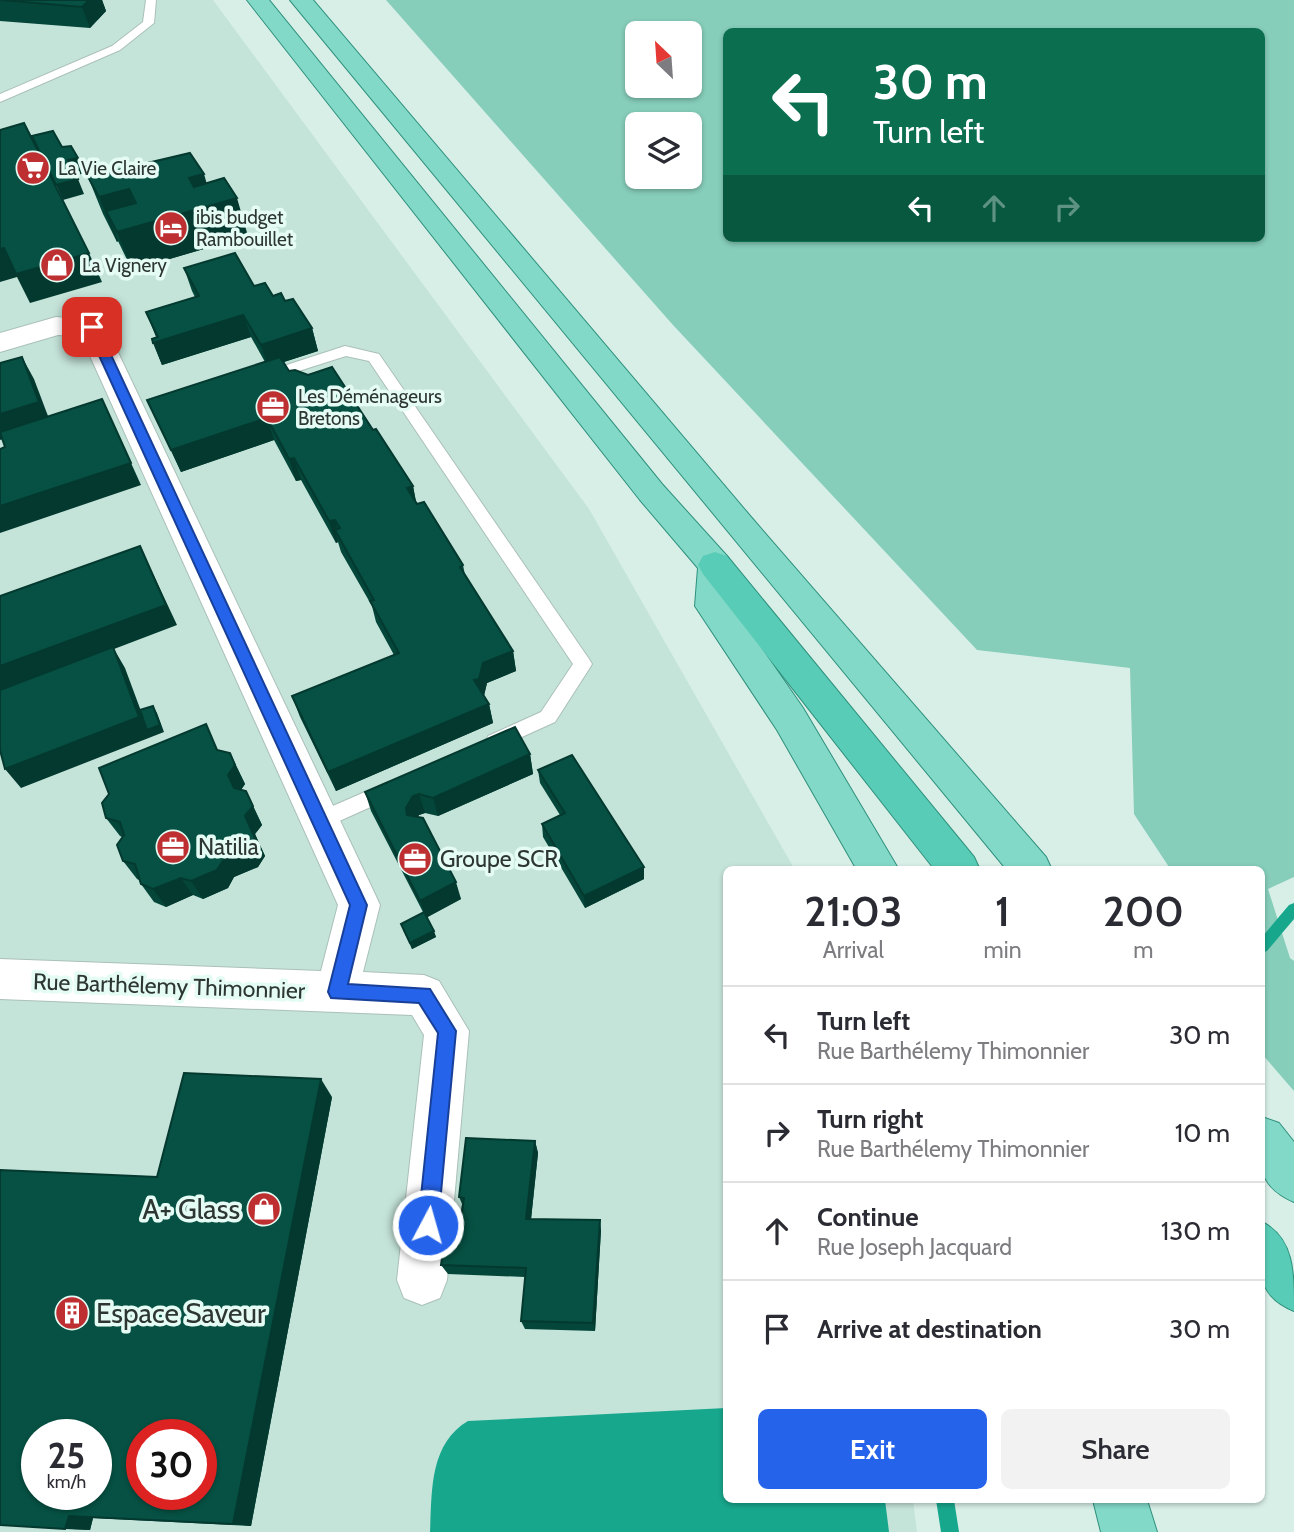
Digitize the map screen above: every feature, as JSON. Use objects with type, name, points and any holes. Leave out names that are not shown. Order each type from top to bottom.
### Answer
[{"type":"highway","points":[[715,565],[957,866]]},
{"type":"highway","points":[[1265,1250],[1294,1286]]},
{"type":"main road","points":[[258,0],[651,492],[715,565],[713,606],[790,719],[877,866]]},
{"type":"main road","points":[[301,0],[1029,866]]},
{"type":"main road","points":[[1265,1144],[1294,1178]]},
{"type":"main road","points":[[1121,1503],[1129,1532]]},
{"type":"street","name":"Rue Barthélemy Thimonnier","points":[[0,343],[56,326],[92,327],[143,418],[319,821],[359,905],[337,992]]},
{"type":"street","name":"Rue Barthélemy Thimonnier","points":[[0,979],[424,995],[447,1031],[422,1280]]},
{"type":"lane","points":[[0,97],[116,48],[148,23],[151,0]]},
{"type":"lane","points":[[242,384],[345,351],[374,357],[583,664],[548,717],[484,746]]},
{"type":"lane","points":[[319,821],[408,780]]},
{"type":"shaded area","points":[[0,0],[213,0],[589,509],[793,866],[723,866],[723,1503],[913,1503],[917,1532],[0,1532]]},
{"type":"shaded area","points":[[386,0],[1294,0],[1294,877],[1268,889],[1290,958],[1294,961],[1294,1091],[1265,1057],[1265,866],[1168,866],[1134,814],[1130,668],[977,650],[673,325]]},
{"type":"shaded area","points":[[723,1408],[723,1503],[885,1503],[889,1532],[430,1532],[433,1485],[439,1456],[455,1431],[468,1421]]},
{"type":"building","points":[[1,0],[89,0],[82,7]]},
{"type":"building","points":[[24,123],[89,253],[16,274],[4,248],[0,249],[0,130]]},
{"type":"building","points":[[53,131],[62,147],[71,146],[78,158],[68,160],[78,179],[56,185],[32,136]]},
{"type":"building","points":[[190,153],[204,174],[189,178],[194,187],[224,178],[237,198],[117,232],[106,211],[136,203],[129,189],[99,197],[88,177]]},
{"type":"building","points":[[235,253],[254,286],[265,283],[273,296],[281,293],[285,301],[293,299],[312,328],[261,345],[243,315],[153,343],[152,339],[158,337],[146,312],[199,296],[184,268]]},
{"type":"building","points":[[22,357],[39,402],[0,414],[0,363]]},
{"type":"building","points":[[280,357],[289,371],[295,370],[308,375],[332,367],[413,486],[407,488],[417,504],[424,502],[463,565],[460,567],[513,651],[483,663],[479,679],[474,680],[489,704],[328,772],[292,696],[399,653],[370,601],[374,600],[335,530],[340,528],[335,520],[329,521],[294,458],[289,459],[267,418],[171,450],[147,400]]},
{"type":"building","points":[[102,399],[131,463],[0,506],[0,449],[5,447],[0,432]]},
{"type":"building","points":[[140,546],[166,605],[0,666],[0,596]]},
{"type":"building","points":[[113,647],[139,717],[5,769],[0,750],[0,690]]},
{"type":"building","points":[[153,706],[160,725],[147,730],[140,710]]},
{"type":"building","points":[[206,724],[217,750],[230,753],[235,765],[228,775],[234,788],[246,791],[253,806],[245,816],[255,838],[248,849],[224,859],[217,870],[191,881],[181,878],[153,889],[141,884],[135,864],[123,861],[117,845],[124,835],[120,822],[106,818],[102,803],[109,794],[99,768]]},
{"type":"building","points":[[515,727],[530,754],[433,798],[419,794],[413,796],[406,808],[407,815],[423,818],[456,882],[420,901],[365,792]]},
{"type":"building","points":[[572,755],[644,867],[584,896],[542,824],[565,813],[538,770]]},
{"type":"building","points":[[424,912],[434,931],[410,943],[401,924]]},
{"type":"building","points":[[184,1073],[321,1079],[233,1524],[69,1516],[65,1529],[0,1525],[0,1170],[157,1177]]},
{"type":"building","points":[[466,1138],[535,1141],[526,1219],[600,1220],[593,1323],[521,1321],[526,1268],[441,1265],[448,1212],[462,1212],[464,1198],[459,1197]]},
{"type":"waterway","points":[[1265,943],[1294,909]]},
{"type":"waterway","points":[[945,1503],[950,1532]]},
{"type":"place","name":"La Vie Claire","points":[[33,168]]},
{"type":"place","name":"ibis budget Rambouillet","points":[[171,228]]},
{"type":"place","name":"La Vignery","points":[[57,265]]},
{"type":"place","name":"Les Déménageurs Bretons","points":[[273,407]]},
{"type":"place","name":"Natilia","points":[[173,847]]},
{"type":"place","name":"Groupe SCR","points":[[415,859]]},
{"type":"place","name":"A+ Glass","points":[[264,1209]]},
{"type":"place","name":"Espace Saveur","points":[[72,1313]]},
{"type":"route","points":[[92,327],[359,905],[337,992],[424,995],[447,1031],[428,1225]]}]
